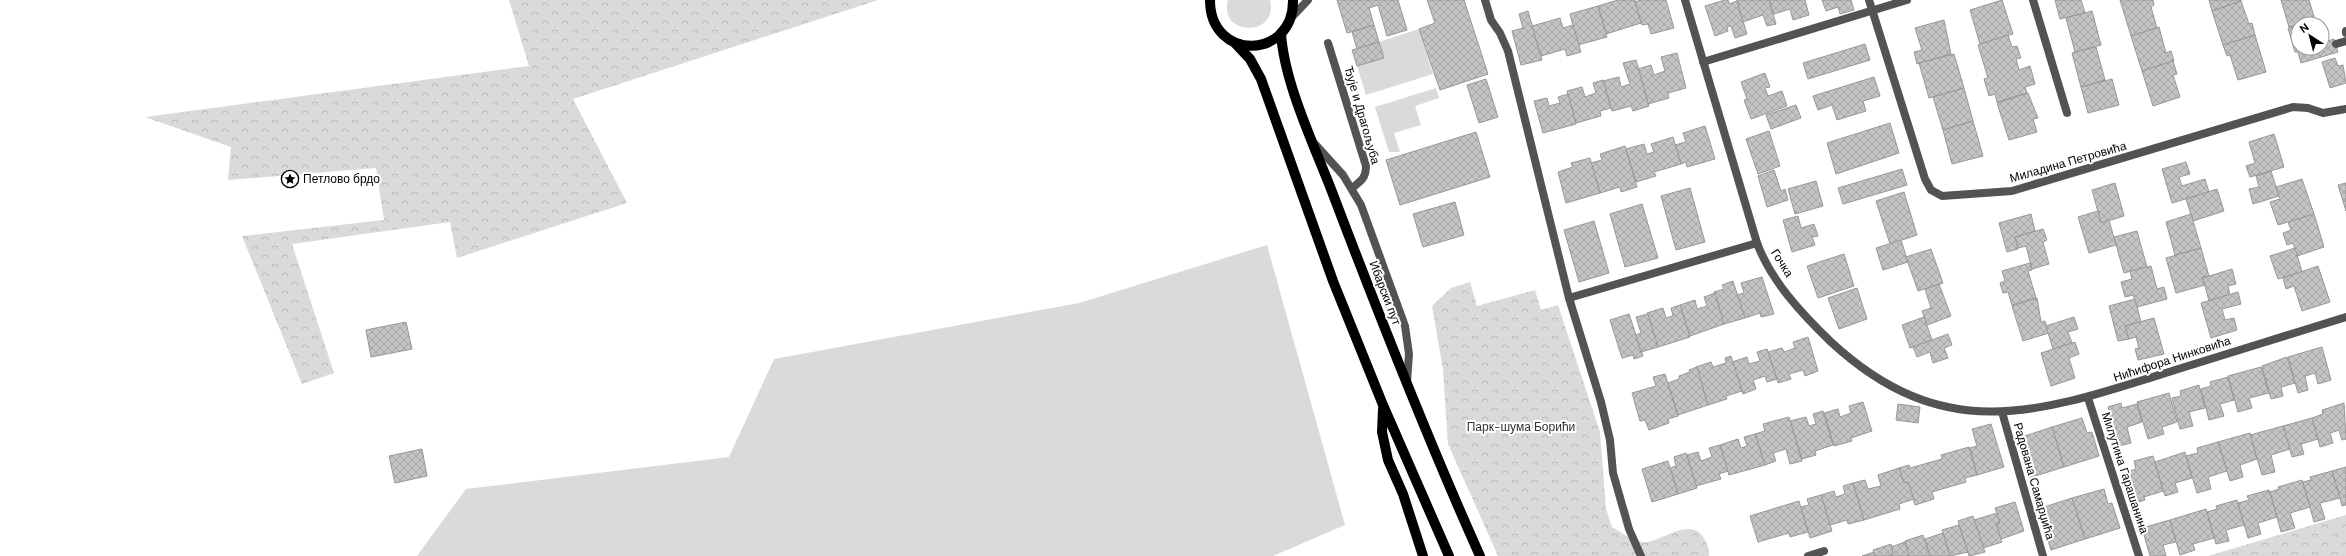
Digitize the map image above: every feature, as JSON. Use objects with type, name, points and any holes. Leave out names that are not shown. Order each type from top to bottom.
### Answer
[{"type":"main road","points":[[1210,0],[1213,20],[1218,30],[1235,43],[1250,59],[1261,79],[1333,281],[1383,405],[1449,556]]},
{"type":"main road","points":[[1235,43],[1245,46],[1264,44],[1281,34],[1290,19],[1293,0]]},
{"type":"main road","name":"Ибарски пут","points":[[1281,34],[1284,61],[1312,141],[1407,387],[1480,556]]},
{"type":"main road","points":[[1383,405],[1382,432],[1388,460],[1403,494],[1423,556]]},
{"type":"street","points":[[1290,19],[1308,0]]},
{"type":"street","points":[[1485,0],[1491,20],[1508,51],[1569,298],[1601,402],[1610,440],[1613,473],[1624,514],[1641,556]]},
{"type":"street","name":"Гочка","points":[[1684,0],[1757,243],[1766,263],[1793,301],[1816,327],[1859,367],[1895,389],[1920,399],[1964,409],[2002,412]]},
{"type":"street","name":"Миладина Петровића","points":[[1870,0],[1925,179],[1931,190],[1942,196],[2012,191],[2293,107],[2308,108],[2323,113],[2346,109]]},
{"type":"street","points":[[1703,62],[1907,0]]},
{"type":"street","points":[[2033,0],[2067,113]]},
{"type":"street","points":[[2336,44],[2346,41]]},
{"type":"street","name":"Ђује и Драгољуба","points":[[1328,43],[1366,166],[1366,174],[1362,181],[1352,188]]},
{"type":"street","points":[[1312,141],[1352,188],[1395,295],[1405,326],[1409,354],[1407,387]]},
{"type":"street","points":[[1569,298],[1757,243]]},
{"type":"street","name":"Нићифора Нинковића","points":[[2002,412],[2033,410],[2088,398],[2346,317]]},
{"type":"street","name":"Милутина Гарашанина","points":[[2088,398],[2139,556]]},
{"type":"street","name":"Радована Самарџића","points":[[2002,412],[2043,556]]},
{"type":"street","points":[[1808,556],[1824,551]]},
{"type":"green space","points":[[509,0],[878,0],[573,99],[627,203],[457,258],[450,222],[292,244],[334,373],[302,384],[242,236],[384,220],[376,168],[228,180],[231,147],[145,117],[529,66]]},
{"type":"green space","points":[[1228,0],[1270,0],[1270,12],[1266,21],[1258,26],[1249,28],[1239,26],[1232,21],[1227,12]]},
{"type":"green space","points":[[1419,29],[1433,74],[1366,95],[1357,66],[1384,58],[1379,42]]},
{"type":"green space","points":[[1436,88],[1439,98],[1415,106],[1421,125],[1394,133],[1400,152],[1389,152],[1375,107]]},
{"type":"green space","points":[[1267,245],[1345,525],[1273,556],[417,556],[466,489],[729,457],[774,359],[1079,303]]},
{"type":"green space","name":"Парк-шума Борићи","points":[[1470,282],[1477,306],[1535,290],[1541,310],[1558,305],[1600,432],[1606,509],[1612,527],[1630,538],[1642,542],[1649,542],[1684,529],[1692,529],[1700,533],[1706,542],[1709,550],[1709,556],[1498,556],[1448,444],[1443,369],[1432,306],[1451,288]]},
{"type":"green space","points":[[2346,515],[2346,556],[2208,556]]},
{"type":"building","points":[[1337,0],[1398,0],[1407,30],[1387,36],[1378,5],[1369,8],[1374,25],[1347,33]]},
{"type":"building","points":[[1427,0],[1464,0],[1488,74],[1440,90],[1419,29],[1435,23]]},
{"type":"building","points":[[1618,0],[1635,0],[1641,23],[1606,34],[1598,6]]},
{"type":"building","points":[[1641,0],[1666,0],[1674,28],[1651,34],[1648,24],[1642,25],[1635,2]]},
{"type":"building","points":[[1728,0],[1729,4],[1737,1],[1747,34],[1735,38],[1731,26],[1727,27],[1728,31],[1715,36],[1705,6]]},
{"type":"building","points":[[1737,0],[1769,0],[1776,24],[1767,26],[1763,15],[1743,22]]},
{"type":"building","points":[[1769,0],[1805,0],[1809,15],[1793,20],[1790,9],[1774,14]]},
{"type":"building","points":[[1822,0],[1851,0],[1854,10],[1840,14],[1838,7],[1826,11]]},
{"type":"building","points":[[2002,0],[2013,34],[1980,44],[1970,10]]},
{"type":"building","points":[[2055,0],[2081,0],[2085,13],[2060,19]]},
{"type":"building","points":[[2120,0],[2153,0],[2154,5],[2151,7],[2157,28],[2131,36]]},
{"type":"building","points":[[2209,0],[2241,0],[2241,1],[2212,11]]},
{"type":"building","points":[[2281,0],[2309,0],[2314,16],[2290,16],[2289,27]]},
{"type":"building","points":[[2241,1],[2249,24],[2252,23],[2255,35],[2223,45],[2212,11]]},
{"type":"building","points":[[1598,6],[1607,37],[1578,45],[1570,14]]},
{"type":"building","points":[[1528,11],[1542,60],[1521,65],[1512,31],[1523,28],[1519,14]]},
{"type":"building","points":[[2092,11],[2101,45],[2075,52],[2066,18]]},
{"type":"building","points":[[1560,18],[1563,28],[1573,25],[1581,52],[1567,56],[1565,49],[1541,56],[1532,26]]},
{"type":"building","points":[[1944,20],[1951,54],[1917,64],[1914,52],[1922,50],[1915,28]]},
{"type":"building","points":[[1374,25],[1379,42],[1357,49],[1352,32]]},
{"type":"building","points":[[2159,27],[2166,53],[2171,51],[2174,61],[2142,71],[2131,36]]},
{"type":"building","points":[[2008,35],[2012,47],[2017,46],[2021,58],[2016,59],[2019,70],[2030,66],[2035,84],[2025,87],[2027,93],[1997,102],[1995,94],[1989,96],[1984,79],[1988,78],[1978,45]]},
{"type":"building","points":[[2255,35],[2266,72],[2238,80],[2230,55],[2227,56],[2223,45]]},
{"type":"building","points":[[2334,39],[2338,52],[2330,54],[2330,40]]},
{"type":"building","points":[[1379,42],[1384,58],[1357,66],[1352,50]]},
{"type":"building","points":[[1865,44],[1870,60],[1808,79],[1803,63]]},
{"type":"building","points":[[2096,47],[2105,80],[2081,87],[2072,53]]},
{"type":"building","points":[[1677,53],[1686,88],[1668,93],[1669,98],[1648,104],[1638,69],[1651,65],[1654,75],[1665,71],[1661,57]]},
{"type":"building","points":[[1954,54],[1964,88],[1929,98],[1919,63]]},
{"type":"building","points":[[2299,56],[2325,56],[2301,63]]},
{"type":"building","points":[[2335,58],[2338,66],[2343,65],[2346,83],[2330,88],[2322,62]]},
{"type":"building","points":[[1636,60],[1649,106],[1633,111],[1631,106],[1612,111],[1603,81],[1619,77],[1621,87],[1630,84],[1623,63]]},
{"type":"building","points":[[2173,61],[2177,74],[2173,75],[2180,97],[2153,106],[2142,71]]},
{"type":"building","points":[[1765,73],[1770,87],[1765,88],[1768,96],[1782,91],[1787,106],[1751,119],[1744,100],[1747,99],[1741,82]]},
{"type":"building","points":[[1874,77],[1880,96],[1863,101],[1866,111],[1837,120],[1832,105],[1818,110],[1813,96]]},
{"type":"building","points":[[1486,79],[1498,117],[1479,123],[1467,85]]},
{"type":"building","points":[[2112,79],[2119,105],[2088,113],[2081,87]]},
{"type":"building","points":[[1603,80],[1611,108],[1600,111],[1601,116],[1576,123],[1567,91],[1582,87],[1585,97],[1596,93],[1593,83]]},
{"type":"building","points":[[1964,88],[1973,121],[1943,130],[1933,97]]},
{"type":"building","points":[[2028,93],[2038,118],[2033,119],[2037,132],[2009,140],[1997,103]]},
{"type":"building","points":[[1568,94],[1576,124],[1543,133],[1534,101],[1547,98],[1549,106],[1560,103],[1558,97]]},
{"type":"building","points":[[1796,105],[1801,118],[1771,129],[1766,115]]},
{"type":"building","points":[[1973,121],[1983,156],[1952,164],[1943,130]]},
{"type":"building","points":[[1890,123],[1899,153],[1836,174],[1827,143]]},
{"type":"building","points":[[1705,126],[1715,159],[1687,167],[1686,162],[1681,164],[1675,145],[1686,142],[1683,133]]},
{"type":"building","points":[[1769,131],[1780,166],[1758,174],[1746,139]]},
{"type":"building","points":[[1476,132],[1490,177],[1400,205],[1386,160]]},
{"type":"building","points":[[2274,134],[2284,167],[2250,177],[2246,166],[2255,163],[2249,142]]},
{"type":"building","points":[[1673,137],[1681,164],[1654,172],[1656,176],[1636,182],[1626,149],[1644,144],[1647,154],[1654,152],[1651,144]]},
{"type":"building","points":[[1625,146],[1637,187],[1621,192],[1620,187],[1600,193],[1591,163],[1602,160],[1600,154]]},
{"type":"building","points":[[1590,158],[1600,193],[1566,203],[1558,172],[1573,167],[1571,163]]},
{"type":"building","points":[[2186,162],[2190,174],[2179,177],[2182,186],[2205,179],[2209,192],[2172,203],[2162,169]]},
{"type":"building","points":[[1902,169],[1907,185],[1843,204],[1838,188]]},
{"type":"building","points":[[1774,170],[1781,191],[1785,189],[1788,200],[1767,207],[1758,176]]},
{"type":"building","points":[[2271,171],[2279,196],[2253,204],[2249,189],[2259,187],[2256,176]]},
{"type":"building","points":[[2302,179],[2314,214],[2278,225],[2270,202],[2280,199],[2276,187]]},
{"type":"building","points":[[1816,181],[1823,206],[1795,214],[1788,189]]},
{"type":"building","points":[[2115,183],[2124,216],[2101,223],[2092,190]]},
{"type":"building","points":[[2346,183],[2346,211],[2338,185]]},
{"type":"building","points":[[1690,188],[1705,242],[1676,250],[1661,196]]},
{"type":"building","points":[[2217,189],[2224,211],[2193,221],[2186,199]]},
{"type":"building","points":[[1904,192],[1917,235],[1890,244],[1876,201]]},
{"type":"building","points":[[1455,202],[1464,235],[1423,247],[1413,214]]},
{"type":"building","points":[[1642,204],[1658,258],[1625,267],[1610,214]]},
{"type":"building","points":[[2098,211],[2101,223],[2109,220],[2116,245],[2089,253],[2078,217]]},
{"type":"building","points":[[2031,214],[2035,231],[2015,237],[2018,249],[2007,252],[1999,223]]},
{"type":"building","points":[[2191,214],[2201,248],[2175,255],[2166,222]]},
{"type":"building","points":[[2314,214],[2324,247],[2297,256],[2293,243],[2287,245],[2283,233],[2291,230],[2288,222]]},
{"type":"building","points":[[1798,216],[1801,228],[1814,224],[1818,236],[1812,237],[1815,245],[1792,252],[1783,220]]},
{"type":"building","points":[[1594,221],[1609,273],[1579,282],[1564,230]]},
{"type":"building","points":[[2043,229],[2047,240],[2043,242],[2049,264],[2032,269],[2026,246],[2018,248],[2015,237]]},
{"type":"building","points":[[2137,231],[2147,267],[2124,273],[2114,237]]},
{"type":"building","points":[[1901,240],[1908,262],[1883,270],[1876,248]]},
{"type":"building","points":[[2201,248],[2209,276],[2202,277],[2205,285],[2176,293],[2166,258]]},
{"type":"building","points":[[2295,248],[2302,272],[2278,279],[2270,256]]},
{"type":"building","points":[[1931,249],[1943,283],[1918,291],[1906,257]]},
{"type":"building","points":[[1844,254],[1854,286],[1818,298],[1807,266]]},
{"type":"building","points":[[2030,263],[2032,270],[2028,271],[2036,298],[2012,305],[2008,292],[2003,293],[2000,283],[2005,281],[2002,271]]},
{"type":"building","points":[[2151,266],[2157,289],[2164,287],[2167,299],[2137,307],[2133,295],[2125,297],[2121,282],[2132,279],[2130,271]]},
{"type":"building","points":[[2318,266],[2330,302],[2302,311],[2294,286],[2286,289],[2283,278]]},
{"type":"building","points":[[2232,269],[2236,284],[2228,286],[2230,295],[2209,301],[2203,278]]},
{"type":"building","points":[[1762,277],[1774,314],[1761,317],[1760,313],[1745,318],[1737,295],[1744,293],[1741,283]]},
{"type":"building","points":[[1733,281],[1745,318],[1724,324],[1714,292],[1724,289],[1722,285]]},
{"type":"building","points":[[1939,284],[1951,316],[1927,325],[1922,311],[1931,308],[1925,289]]},
{"type":"building","points":[[1857,288],[1867,319],[1839,329],[1828,298]]},
{"type":"building","points":[[2238,292],[2241,304],[2222,309],[2225,320],[2234,318],[2237,330],[2211,338],[2201,303]]},
{"type":"building","points":[[1715,293],[1724,324],[1690,336],[1680,305],[1695,300],[1697,309],[1707,306],[1704,297]]},
{"type":"building","points":[[2037,298],[2041,322],[2045,321],[2049,333],[2023,341],[2012,306]]},
{"type":"building","points":[[2135,299],[2141,322],[2125,326],[2129,339],[2118,341],[2109,306]]},
{"type":"building","points":[[1680,305],[1690,337],[1658,347],[1647,313],[1663,308],[1666,318],[1673,316],[1671,308]]},
{"type":"building","points":[[1629,314],[1643,356],[1634,359],[1633,355],[1622,358],[1610,320]]},
{"type":"building","points":[[1648,314],[1658,347],[1641,352],[1636,335],[1641,333],[1636,317]]},
{"type":"building","points":[[1924,317],[1932,340],[1910,348],[1902,325]]},
{"type":"building","points":[[2074,317],[2078,329],[2068,332],[2072,343],[2053,349],[2046,326]]},
{"type":"building","points":[[2154,318],[2164,354],[2138,360],[2135,349],[2139,348],[2136,337],[2129,339],[2125,326]]},
{"type":"building","points":[[406,322],[412,349],[371,357],[366,330]]},
{"type":"building","points":[[1948,334],[1952,345],[1944,348],[1948,358],[1933,363],[1930,352],[1917,357],[1913,347]]},
{"type":"building","points":[[1808,337],[1818,371],[1805,376],[1803,370],[1789,374],[1791,379],[1778,383],[1768,352],[1782,348],[1784,352],[1795,348],[1793,342]]},
{"type":"building","points":[[2075,342],[2079,354],[2069,358],[2075,378],[2051,386],[2041,353]]},
{"type":"building","points":[[2322,347],[2331,380],[2318,384],[2315,373],[2305,376],[2308,390],[2298,393],[2288,357]]},
{"type":"building","points":[[1767,349],[1777,379],[1767,382],[1765,376],[1753,380],[1756,389],[1743,394],[1732,362],[1747,357],[1749,364],[1760,361],[1757,352]]},
{"type":"building","points":[[1731,356],[1742,391],[1726,396],[1727,399],[1708,405],[1696,367],[1711,362],[1713,367],[1726,363],[1725,358]]},
{"type":"building","points":[[2287,357],[2295,383],[2281,387],[2283,396],[2271,399],[2262,366]]},
{"type":"building","points":[[1697,367],[1708,405],[1678,415],[1668,383],[1679,379],[1679,376],[1690,372],[1689,370]]},
{"type":"building","points":[[2261,367],[2269,393],[2249,398],[2252,408],[2238,412],[2228,376]]},
{"type":"building","points":[[1665,374],[1678,416],[1668,419],[1669,423],[1649,430],[1645,420],[1640,421],[1632,393],[1656,386],[1653,377]]},
{"type":"building","points":[[2228,377],[2234,400],[2220,404],[2224,416],[2209,420],[2201,389],[2211,386],[2210,382]]},
{"type":"building","points":[[2199,385],[2205,408],[2189,412],[2193,426],[2180,429],[2172,398],[2181,396],[2180,391]]},
{"type":"building","points":[[2169,393],[2177,422],[2162,427],[2164,434],[2148,439],[2137,402]]},
{"type":"building","points":[[1863,402],[1872,431],[1851,438],[1852,441],[1834,446],[1824,413],[1838,409],[1840,417],[1851,413],[1849,406]]},
{"type":"building","points":[[2121,403],[2122,408],[2137,404],[2142,422],[2127,427],[2131,443],[2119,446],[2108,407]]},
{"type":"building","points":[[2344,403],[2346,439],[2342,440],[2339,430],[2330,433],[2333,443],[2320,447],[2312,418],[2323,414],[2322,410]]},
{"type":"building","points":[[1898,404],[1920,407],[1918,423],[1896,420]]},
{"type":"building","points":[[1823,411],[1833,445],[1815,451],[1816,455],[1802,459],[1790,421],[1806,417],[1809,426],[1816,424],[1813,414]]},
{"type":"building","points":[[1789,417],[1802,461],[1790,464],[1786,449],[1773,453],[1776,461],[1765,465],[1755,434],[1765,431],[1763,424]]},
{"type":"building","points":[[2082,418],[2087,433],[2092,432],[2099,456],[2064,467],[2052,427]]},
{"type":"building","points":[[2312,418],[2318,439],[2301,444],[2304,454],[2292,457],[2283,426]]},
{"type":"building","points":[[1991,424],[2004,467],[1977,475],[1970,448],[1977,446],[1972,429]]},
{"type":"building","points":[[2283,426],[2290,449],[2271,455],[2275,472],[2262,475],[2250,435]]},
{"type":"building","points":[[2052,427],[2064,467],[2029,478],[2021,453],[2026,451],[2022,437]]},
{"type":"building","points":[[2250,433],[2257,459],[2240,465],[2243,477],[2230,481],[2218,442]]},
{"type":"building","points":[[1755,434],[1765,465],[1729,475],[1720,445],[1738,439],[1741,448],[1747,446],[1744,437]]},
{"type":"building","points":[[2218,442],[2227,471],[2208,477],[2211,489],[2197,493],[2186,456],[2198,453],[2197,448]]},
{"type":"building","points":[[1720,445],[1728,471],[1719,474],[1721,479],[1696,486],[1687,455],[1698,452],[1701,461],[1712,457],[1709,448]]},
{"type":"building","points":[[1969,447],[1977,475],[1965,478],[1966,482],[1932,492],[1934,499],[1915,505],[1908,482],[1904,483],[1899,468],[1909,465],[1910,468],[1942,459],[1941,455]]},
{"type":"building","points":[[422,449],[427,476],[395,483],[389,456]]},
{"type":"building","points":[[2185,452],[2192,478],[2175,483],[2178,492],[2165,496],[2155,462]]},
{"type":"building","points":[[1686,453],[1697,488],[1678,494],[1670,468],[1676,466],[1674,457]]},
{"type":"building","points":[[2153,456],[2163,491],[2144,497],[2145,500],[2132,504],[2124,473],[2136,469],[2134,461]]},
{"type":"building","points":[[1668,461],[1678,494],[1652,502],[1642,469]]},
{"type":"building","points":[[2346,467],[2346,505],[2342,506],[2332,471]]},
{"type":"building","points":[[1899,468],[1904,483],[1908,482],[1914,499],[1899,504],[1900,509],[1864,520],[1853,483],[1865,480],[1868,489],[1881,486],[1878,475]]},
{"type":"building","points":[[2332,471],[2340,498],[2320,503],[2325,519],[2314,522],[2303,482],[2311,480],[2310,477]]},
{"type":"building","points":[[2302,480],[2310,507],[2290,513],[2295,528],[2281,532],[2270,492],[2279,489],[2278,487]]},
{"type":"building","points":[[1853,483],[1864,520],[1848,524],[1847,520],[1830,525],[1821,495],[1834,491],[1836,497],[1845,494],[1843,486]]},
{"type":"building","points":[[2104,489],[2108,504],[2112,503],[2120,528],[2085,539],[2072,498]]},
{"type":"building","points":[[2269,490],[2277,517],[2258,523],[2261,534],[2248,538],[2238,503],[2249,500],[2247,496]]},
{"type":"building","points":[[1821,495],[1832,531],[1810,538],[1801,507],[1809,505],[1807,499]]},
{"type":"building","points":[[2072,498],[2085,539],[2051,550],[2043,524],[2046,523],[2041,508]]},
{"type":"building","points":[[2237,500],[2244,525],[2226,530],[2229,541],[2216,544],[2207,512],[2217,509],[2216,506]]},
{"type":"building","points":[[1799,501],[1808,532],[1790,537],[1789,533],[1758,542],[1750,516]]},
{"type":"building","points":[[2015,502],[2024,531],[2001,539],[1996,524],[2000,523],[1995,508]]},
{"type":"building","points":[[2206,509],[2214,538],[2193,544],[2195,550],[2180,555],[2170,520]]},
{"type":"building","points":[[1997,513],[2000,523],[1996,524],[2002,542],[1983,548],[1974,520]]},
{"type":"building","points":[[1973,516],[1985,552],[1969,556],[1958,521]]},
{"type":"building","points":[[2170,520],[2176,542],[2163,545],[2166,556],[2150,556],[2142,528]]},
{"type":"building","points":[[1959,525],[1968,552],[1950,556],[1942,530]]},
{"type":"building","points":[[1943,533],[1950,556],[1930,556],[1925,539]]},
{"type":"building","points":[[1923,535],[1930,556],[1909,556],[1905,541]]},
{"type":"building","points":[[1905,542],[1909,556],[1888,556],[1893,553],[1891,547]]},
{"type":"building","points":[[1891,544],[1893,553],[1888,556],[1875,556],[1873,550]]},
{"type":"building","points":[[1874,552],[1875,556],[1862,556]]},
{"type":"place","name":"Петлово брдо","points":[[290,179]]}]
